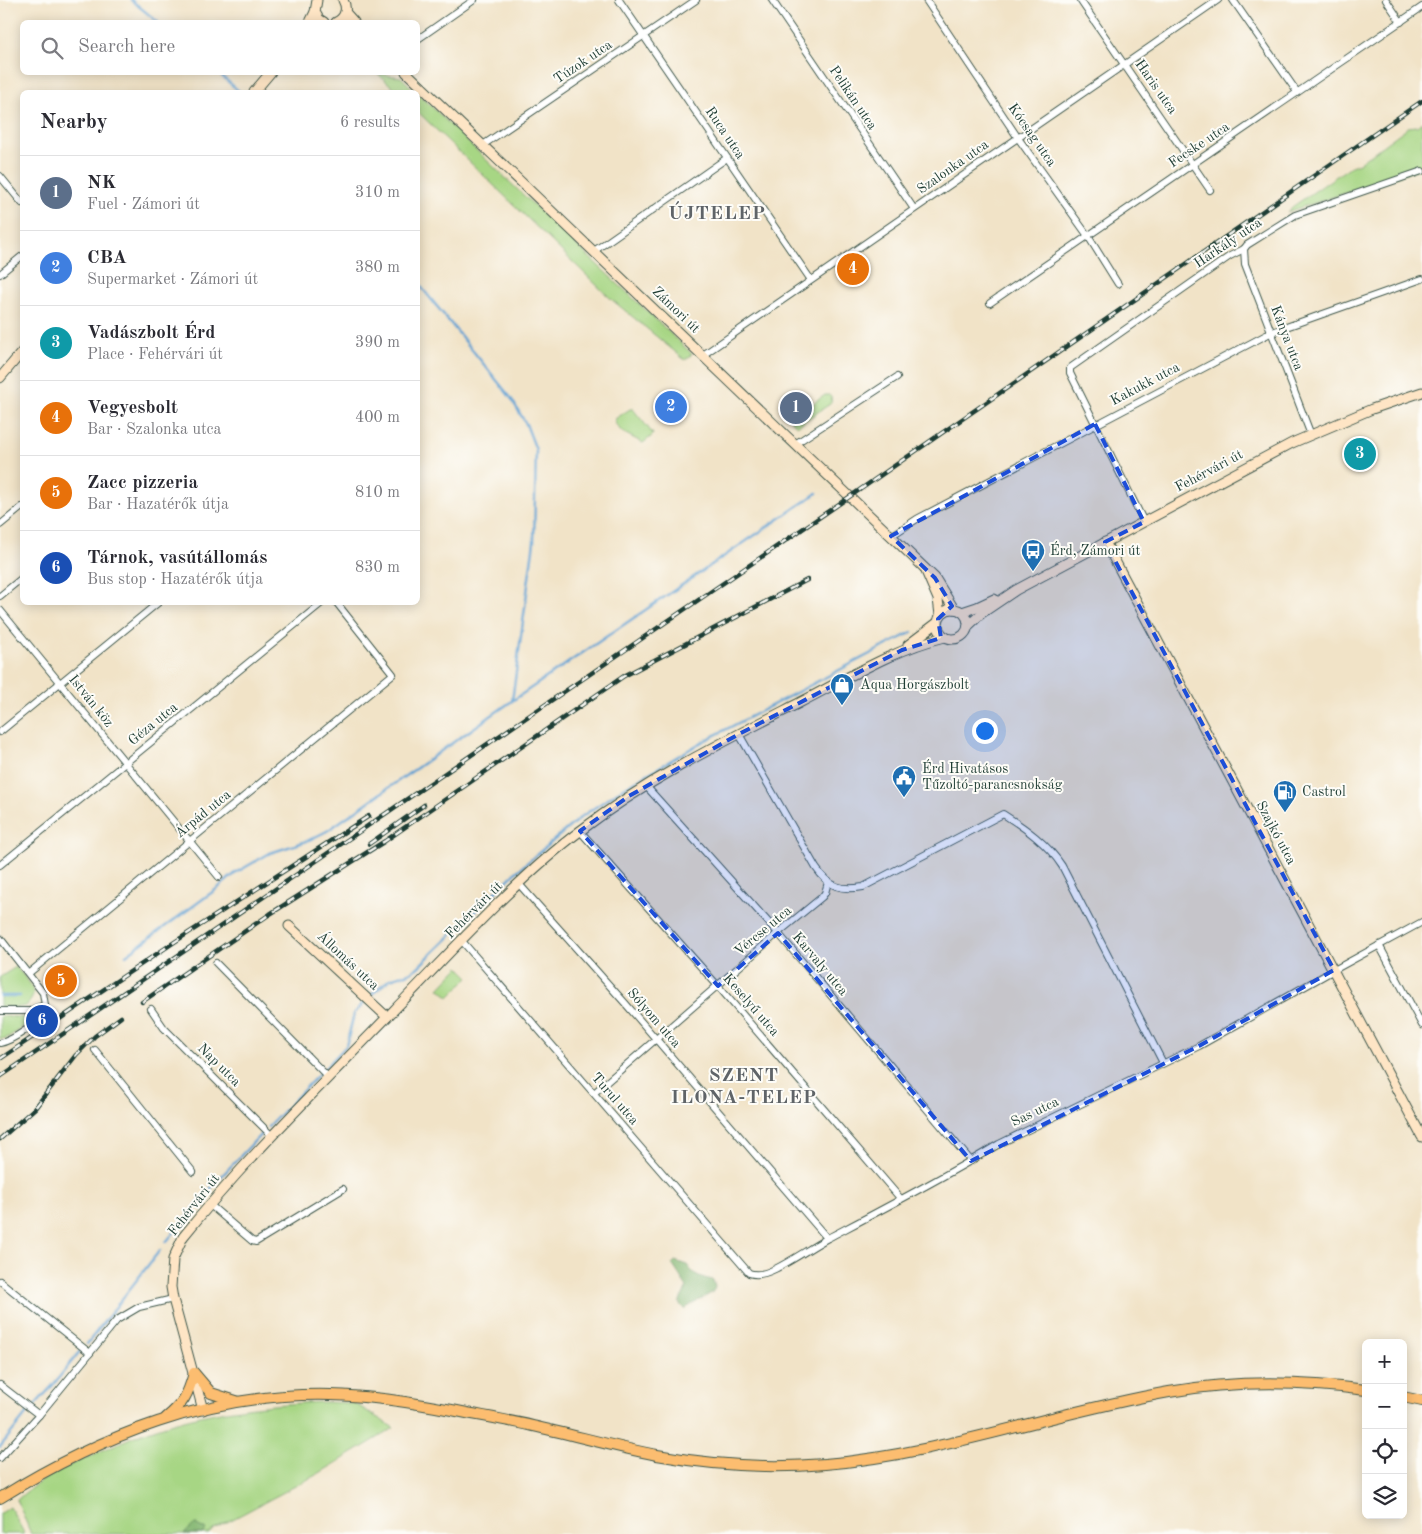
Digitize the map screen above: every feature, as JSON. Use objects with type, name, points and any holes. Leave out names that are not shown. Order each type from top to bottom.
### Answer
[{"type":"main road","points":[[311,20],[315,4]]},
{"type":"main road","points":[[315,4],[321,20]]},
{"type":"main road","points":[[339,20],[345,5]]},
{"type":"main road","points":[[345,5],[353,20]]},
{"type":"main road","points":[[256,90],[268,75]]},
{"type":"main road","name":"Zámori út","points":[[409,75],[935,578],[958,610]]},
{"type":"main road","points":[[0,378],[20,354]]},
{"type":"main road","name":"Fehérvári út","points":[[958,610],[977,607],[1016,590],[1268,455],[1372,409],[1422,392]]},
{"type":"main road","name":"Szajkó utca","points":[[1104,542],[1334,970],[1419,1123],[1422,1137]]},
{"type":"main road","name":"Zámori út","points":[[925,569],[938,599],[939,619]]},
{"type":"main road","name":"Fehérvári út","points":[[968,626],[982,613],[1016,590]]},
{"type":"main road","points":[[946,610],[958,610],[967,618],[968,626],[964,635],[959,638],[949,639],[939,631],[939,619],[946,610]]},
{"type":"main road","name":"Fehérvári út","points":[[902,650],[939,619]]},
{"type":"main road","name":"Fehérvári út","points":[[203,1410],[172,1299],[171,1268],[183,1237],[209,1204],[272,1136],[519,884],[580,831],[629,796],[739,734],[902,650],[945,637]]},
{"type":"main road","name":"Állomás utca","points":[[289,926],[387,1017]]},
{"type":"main road","points":[[194,1373],[211,1393],[239,1402]]},
{"type":"main road","points":[[164,1419],[184,1400],[189,1391],[194,1373]]},
{"type":"main road","points":[[0,1498],[94,1447],[122,1434],[164,1419],[239,1402],[308,1395],[369,1397],[409,1402],[530,1425],[656,1455],[738,1465],[786,1466],[825,1464],[881,1457],[1171,1391],[1216,1385],[1285,1382],[1362,1390]]},
{"type":"main road","points":[[1407,1398],[1422,1401]]},
{"type":"street","points":[[420,37],[474,0]]},
{"type":"street","name":"Ruca utca","points":[[619,0],[812,280]]},
{"type":"street","name":"Túzok utca","points":[[483,145],[696,0]]},
{"type":"street","name":"Pelikán utca","points":[[772,0],[914,210]]},
{"type":"street","name":"Kócsag utca","points":[[926,0],[1018,138],[1088,236],[1118,284]]},
{"type":"street","name":"Haris utca","points":[[1080,0],[1210,190]]},
{"type":"street","name":"Szalonka utca","points":[[702,355],[1218,0]]},
{"type":"street","points":[[1233,0],[1297,92]]},
{"type":"street","points":[[1386,0],[1401,22]]},
{"type":"street","name":"Fecske utca","points":[[990,303],[1422,7]]},
{"type":"street","points":[[594,251],[727,158]]},
{"type":"street","name":"Harkály utca","points":[[1095,424],[1070,373],[1070,368],[1073,364],[1230,256],[1244,249],[1246,245],[1295,215],[1422,171]]},
{"type":"street","points":[[0,176],[20,201]]},
{"type":"street","name":"Kánya utca","points":[[1244,249],[1245,264],[1311,435]]},
{"type":"street","points":[[0,274],[20,258]]},
{"type":"street","name":"Kakukk utca","points":[[891,536],[917,519],[1272,332],[1422,279]]},
{"type":"street","points":[[795,444],[897,377]]},
{"type":"street","points":[[1095,424],[1144,522]]},
{"type":"street","points":[[0,525],[20,508]]},
{"type":"street","points":[[0,596],[20,580]]},
{"type":"street","points":[[0,732],[155,605]]},
{"type":"street","name":"Géza utca","points":[[0,864],[319,605]]},
{"type":"street","name":"Árpád utca","points":[[29,973],[393,674],[338,605]]},
{"type":"street","name":"István köz","points":[[0,610],[219,878]]},
{"type":"street","points":[[739,734],[816,868],[828,882],[836,887],[845,889],[863,887],[1003,814],[1039,840],[1056,856],[1163,1063]]},
{"type":"street","name":"Karvaly utca","points":[[646,786],[778,933],[971,1161]]},
{"type":"street","name":"Keselyű utca","points":[[580,831],[718,986],[900,1198]]},
{"type":"street","name":"Vércse utca","points":[[594,1093],[822,897],[826,893],[828,882]]},
{"type":"street","name":"Sólyom utca","points":[[519,884],[827,1238]]},
{"type":"street","name":"Sas utca","points":[[749,1273],[761,1274],[774,1269],[1021,1132],[1199,1046],[1422,922]]},
{"type":"street","points":[[0,938],[43,993],[46,1011],[39,1019],[10,1040],[0,1043]]},
{"type":"street","name":"Turul utca","points":[[462,941],[749,1273]]},
{"type":"street","points":[[1379,945],[1422,1025]]},
{"type":"street","points":[[216,963],[329,1078]]},
{"type":"street","points":[[0,1011],[30,1012],[45,1005]]},
{"type":"street","name":"Nap utca","points":[[151,1009],[164,1028],[272,1136]]},
{"type":"street","points":[[95,1050],[193,1172]]},
{"type":"street","points":[[209,1204],[252,1241],[262,1239],[343,1189]]},
{"type":"street","points":[[0,1281],[90,1353]]},
{"type":"street","points":[[0,1458],[39,1415],[117,1320],[139,1307],[172,1299]]},
{"type":"street","points":[[0,1385],[39,1415]]},
{"type":"highlighted area","points":[[1095,424],[1144,522],[1105,542],[1334,970],[1199,1046],[971,1161],[778,933],[718,986],[580,831],[629,796],[739,734],[902,650],[941,638],[938,619],[952,606],[935,578],[891,536]]},
{"type":"green space","points":[[379,75],[401,77],[414,90],[396,90]]},
{"type":"green space","points":[[420,95],[692,354],[685,360],[611,299],[420,114]]},
{"type":"green space","points":[[1422,122],[1422,168],[1287,212],[1408,127],[1417,126]]},
{"type":"green space","points":[[825,395],[831,397],[832,401],[830,404],[797,426],[790,420]]},
{"type":"green space","points":[[633,409],[653,434],[643,443],[622,432],[615,423],[615,419]]},
{"type":"green space","points":[[16,967],[32,987],[33,996],[28,1004],[23,1007],[0,1006],[0,977]]},
{"type":"green space","points":[[459,967],[469,977],[449,997],[439,988]]},
{"type":"green space","points":[[0,1016],[35,1018],[7,1038],[0,1039]]},
{"type":"green space","points":[[675,1261],[687,1265],[698,1276],[713,1280],[715,1287],[713,1292],[684,1309],[679,1303],[687,1287],[672,1264]]},
{"type":"green space","points":[[324,1402],[354,1403],[394,1428],[318,1474],[214,1529],[209,1534],[31,1534],[17,1500],[35,1485],[66,1467],[135,1436],[169,1424],[234,1410]]},
{"type":"green space","points":[[10,1507],[25,1534],[0,1534],[0,1514]]},
{"type":"green space","points":[[195,1524],[206,1530],[202,1534],[184,1534]]},
{"type":"waterway","points":[[131,0],[156,20]]},
{"type":"waterway","points":[[220,75],[238,90]]},
{"type":"waterway","points":[[420,285],[511,398],[526,424],[536,450],[534,542],[512,701]]},
{"type":"waterway","points":[[126,955],[237,872],[270,853],[307,841],[327,831],[512,701],[817,493]]},
{"type":"waterway","points":[[371,995],[390,979],[409,973],[417,968],[515,873],[581,817],[622,789],[702,742],[912,632]]},
{"type":"waterway","points":[[0,996],[20,996]]},
{"type":"waterway","points":[[325,1068],[346,1046],[354,1014],[364,1002]]},
{"type":"waterway","points":[[268,1127],[320,1073]]},
{"type":"waterway","points":[[166,1242],[217,1181],[264,1131]]},
{"type":"waterway","points":[[87,1344],[160,1250]]},
{"type":"waterway","points":[[34,1406],[80,1351]]},
{"type":"waterway","points":[[0,1447],[28,1412]]},
{"type":"railway","points":[[0,1077],[858,491],[1422,101]]},
{"type":"railway","points":[[142,1002],[270,914],[385,841],[624,676],[807,580]]},
{"type":"railway","points":[[369,844],[424,805]]},
{"type":"railway","points":[[0,1059],[173,943],[369,816]]},
{"type":"railway","points":[[0,1139],[35,1108],[76,1055],[95,1036],[121,1017]]},
{"type":"place","name":"Vegyesbolt","points":[[853,269]]},
{"type":"place","name":"CBA","points":[[671,407]]},
{"type":"place","name":"NK","points":[[796,408]]},
{"type":"place","name":"Vadászbolt Érd","points":[[1360,454]]},
{"type":"place","name":"Érd, Zámori út","points":[[1033,572]]},
{"type":"place","name":"Aqua Horgászbolt","points":[[842,706]]},
{"type":"place","name":"Érd Hivatásos Tűzoltó-parancsnokság","points":[[904,798]]},
{"type":"place","name":"Castrol","points":[[1285,813]]},
{"type":"place","name":"Zacc pizzeria","points":[[61,981]]},
{"type":"place","name":"Tárnok, vasútállomás","points":[[42,1021]]},
{"type":"district","name":"ÚJTELEP","points":[[717,214]]},
{"type":"district","name":"SZENT ILONA-TELEP","points":[[744,1087]]}]
